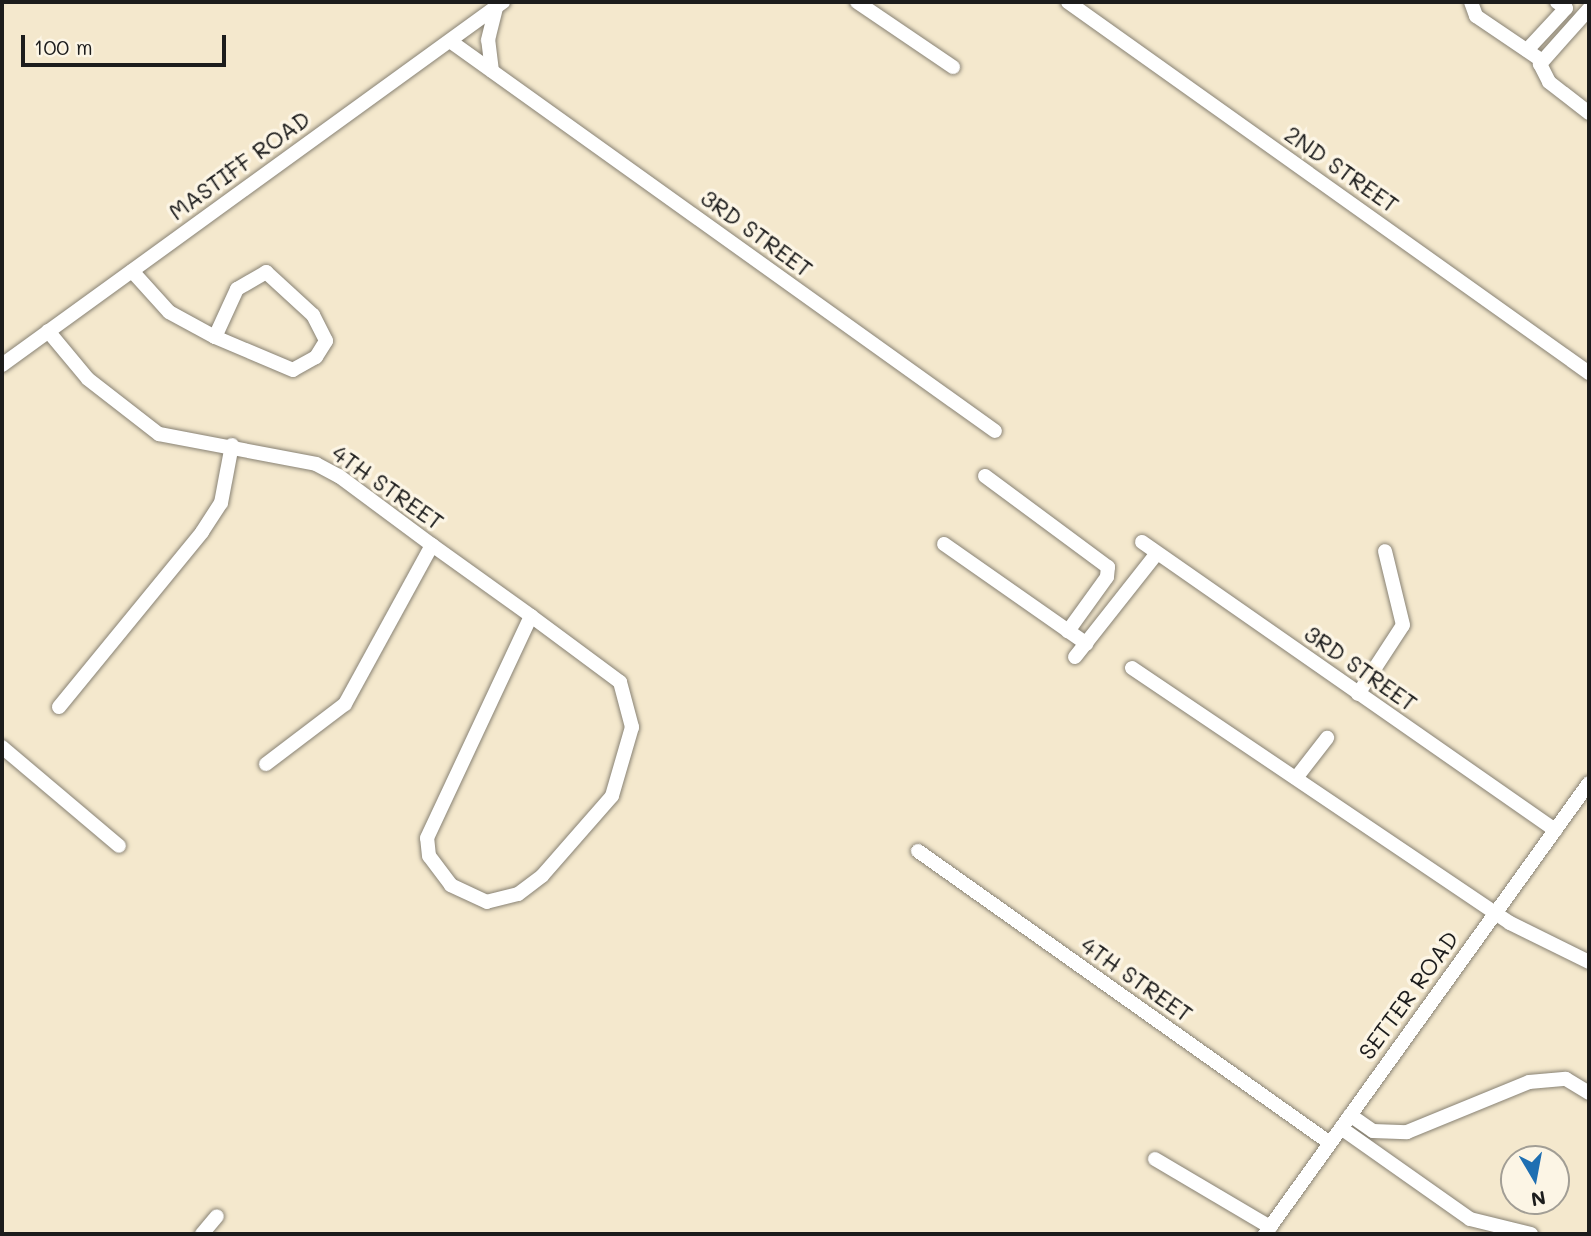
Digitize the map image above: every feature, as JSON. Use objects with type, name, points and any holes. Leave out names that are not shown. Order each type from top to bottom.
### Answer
[{"type":"street","points":[[857,2],[953,67]]},
{"type":"street","name":"2ND STREET","points":[[1068,2],[1589,373]]},
{"type":"street","points":[[1471,2],[1476,16],[1541,60],[1549,82],[1589,113]]},
{"type":"street","points":[[492,71],[488,40],[499,4]]},
{"type":"street","name":"MASTIFF ROAD","points":[[2,365],[499,4]]},
{"type":"street","points":[[1527,50],[1565,4]]},
{"type":"street","points":[[1541,60],[1589,9]]},
{"type":"street","name":"3RD STREET","points":[[450,40],[995,431]]},
{"type":"street","points":[[132,271],[169,312],[215,337],[293,370],[316,357],[326,341],[295,294],[267,272],[237,289],[215,337]]},
{"type":"street","name":"4TH STREET","points":[[48,331],[88,379],[159,434],[232,445],[316,464],[432,545],[531,617],[620,682],[631,708],[630,750],[598,816],[518,894],[487,902],[451,885],[429,856],[431,819],[531,617]]},
{"type":"street","points":[[58,707],[202,532],[221,503],[232,445]]},
{"type":"street","points":[[985,476],[1108,567],[1107,577],[1068,632]]},
{"type":"street","name":"3RD STREET","points":[[1142,542],[1555,830]]},
{"type":"street","points":[[944,544],[1087,643]]},
{"type":"street","points":[[266,764],[345,705],[432,545]]},
{"type":"street","points":[[1358,694],[1403,625],[1385,551]]},
{"type":"street","points":[[1075,657],[1157,553]]},
{"type":"street","points":[[1132,668],[1495,912],[1589,962]]},
{"type":"street","points":[[1296,778],[1327,738]]},
{"type":"street","points":[[2,747],[119,846]]},
{"type":"street","name":"SETTER ROAD","points":[[1267,1230],[1589,783]]},
{"type":"street","name":"4TH STREET","points":[[918,851],[1330,1143]]},
{"type":"street","points":[[1350,1115],[1373,1131],[1407,1132],[1529,1082],[1566,1079],[1589,1093]]},
{"type":"street","points":[[1342,1128],[1470,1219],[1531,1234]]},
{"type":"street","points":[[1155,1159],[1267,1230]]},
{"type":"street","points":[[202,1234],[217,1216]]}]
